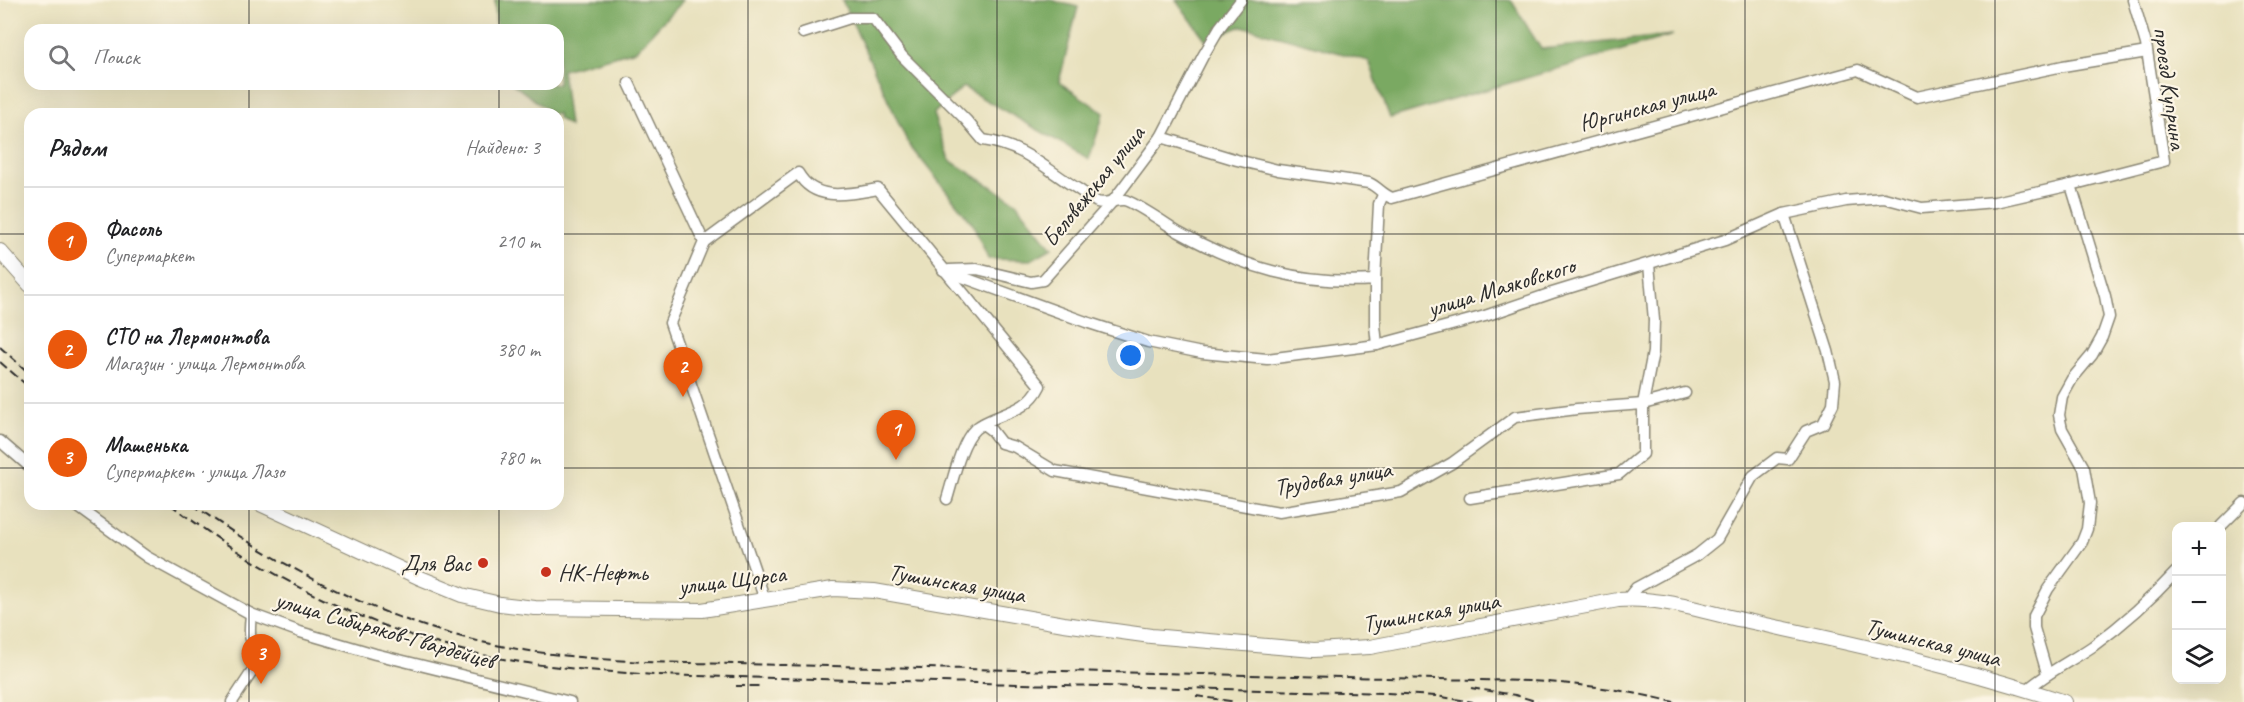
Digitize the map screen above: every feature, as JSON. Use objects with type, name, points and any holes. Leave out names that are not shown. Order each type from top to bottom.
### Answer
[{"type":"main road","points":[[0,251],[24,278]]},
{"type":"main road","name":"улица Щорса","points":[[273,510],[418,577],[462,595],[500,604],[535,608],[702,610],[833,589]]},
{"type":"main road","name":"Тушинская улица","points":[[833,589],[874,591],[1064,624],[1151,636],[1314,650],[1370,647],[1627,599],[1652,600],[1801,632],[2028,690],[2065,702]]},
{"type":"street","name":"Беловежская улица","points":[[943,270],[977,269],[1032,282],[1042,280],[1113,201],[1161,137],[1220,27],[1241,0]]},
{"type":"street","name":"проезд Куприна","points":[[2071,185],[2164,161],[2147,52],[2133,0]]},
{"type":"street","points":[[803,33],[850,18],[873,18],[902,57],[966,120],[983,140],[1002,143],[1034,157],[1099,203],[1125,200],[1180,233],[1236,261],[1300,279],[1374,280]]},
{"type":"street","name":"Юргинская улица","points":[[1383,195],[1392,198],[1858,70],[1917,97],[2063,66],[2147,52]]},
{"type":"street","points":[[629,83],[704,242]]},
{"type":"street","points":[[1161,137],[1278,170],[1369,183],[1376,186],[1383,195],[1379,204],[1374,280],[1377,345]]},
{"type":"street","points":[[765,600],[670,323],[704,242],[798,172],[804,183],[826,194],[841,196],[878,189],[1040,386],[1028,401],[1008,415],[983,424],[974,430],[967,439],[947,499]]},
{"type":"street","points":[[2048,673],[2034,628],[2034,616],[2048,589],[2082,542],[2087,529],[2090,503],[2084,468],[2062,429],[2059,415],[2062,397],[2072,379],[2092,355],[2109,317],[2105,296],[2071,185]]},
{"type":"street","name":"улица Маяковского","points":[[943,270],[1148,342],[1202,353],[1267,358],[1377,345],[1485,316],[1725,240],[1785,214],[1846,201],[1884,198],[1922,208],[1995,202],[2071,185]]},
{"type":"street","points":[[1627,599],[1636,588],[1697,555],[1717,539],[1753,476],[1777,458],[1788,459],[1806,431],[1822,424],[1833,404],[1835,381],[1828,351],[1785,214]]},
{"type":"street","points":[[1470,498],[1619,474],[1643,454],[1642,404],[1653,352],[1654,320],[1649,264]]},
{"type":"street","name":"Трудовая улица","points":[[983,424],[1001,443],[1015,447],[1055,471],[1279,512],[1401,492],[1452,463],[1515,417],[1642,404],[1685,393]]},
{"type":"street","points":[[0,441],[24,462]]},
{"type":"street","points":[[2225,522],[2244,503]]},
{"type":"street","name":"улица Сибиряков-Гвардейцев","points":[[82,510],[147,557],[251,614],[300,632],[375,654],[570,702]]},
{"type":"street","points":[[2028,690],[2048,673],[2093,646],[2149,601],[2172,576]]},
{"type":"street","points":[[232,702],[261,658],[249,635],[251,614]]},
{"type":"green space","points":[[495,0],[683,0],[636,50],[564,69],[564,24],[496,24]]},
{"type":"green space","points":[[842,0],[1050,0],[1078,7],[1059,82],[1104,113],[1089,159],[963,87],[933,114],[949,160],[1016,202],[1052,248],[1031,260],[988,259],[973,224],[908,143]]},
{"type":"green space","points":[[1176,0],[1511,0],[1541,49],[1673,35],[1390,118],[1369,61],[1242,26],[1206,40]]},
{"type":"green space","points":[[564,86],[569,126],[564,122],[564,108],[545,108],[521,90],[564,90]]},
{"type":"railway","points":[[0,347],[24,369]]},
{"type":"railway","points":[[0,362],[24,383]]},
{"type":"railway","points":[[178,510],[245,556],[284,579],[367,619],[454,648],[517,661],[575,669],[653,675],[1387,693],[1436,696],[1473,702]]},
{"type":"railway","points":[[201,510],[288,565],[321,583],[390,614],[484,643],[552,654],[643,662],[1528,681],[1601,688],[1674,702]]},
{"type":"railway","points":[[736,686],[760,686]]},
{"type":"railway","points":[[1471,688],[1515,695],[1539,702]]},
{"type":"railway","points":[[1196,696],[1236,702]]},
{"type":"place","name":"СТО на Лермонтова","points":[[683,397]]},
{"type":"place","name":"Фасоль","points":[[896,460]]},
{"type":"place","name":"Для Вас","points":[[483,563]]},
{"type":"place","name":"НК-Нефть","points":[[546,572]]},
{"type":"place","name":"Машенька","points":[[261,684]]}]
